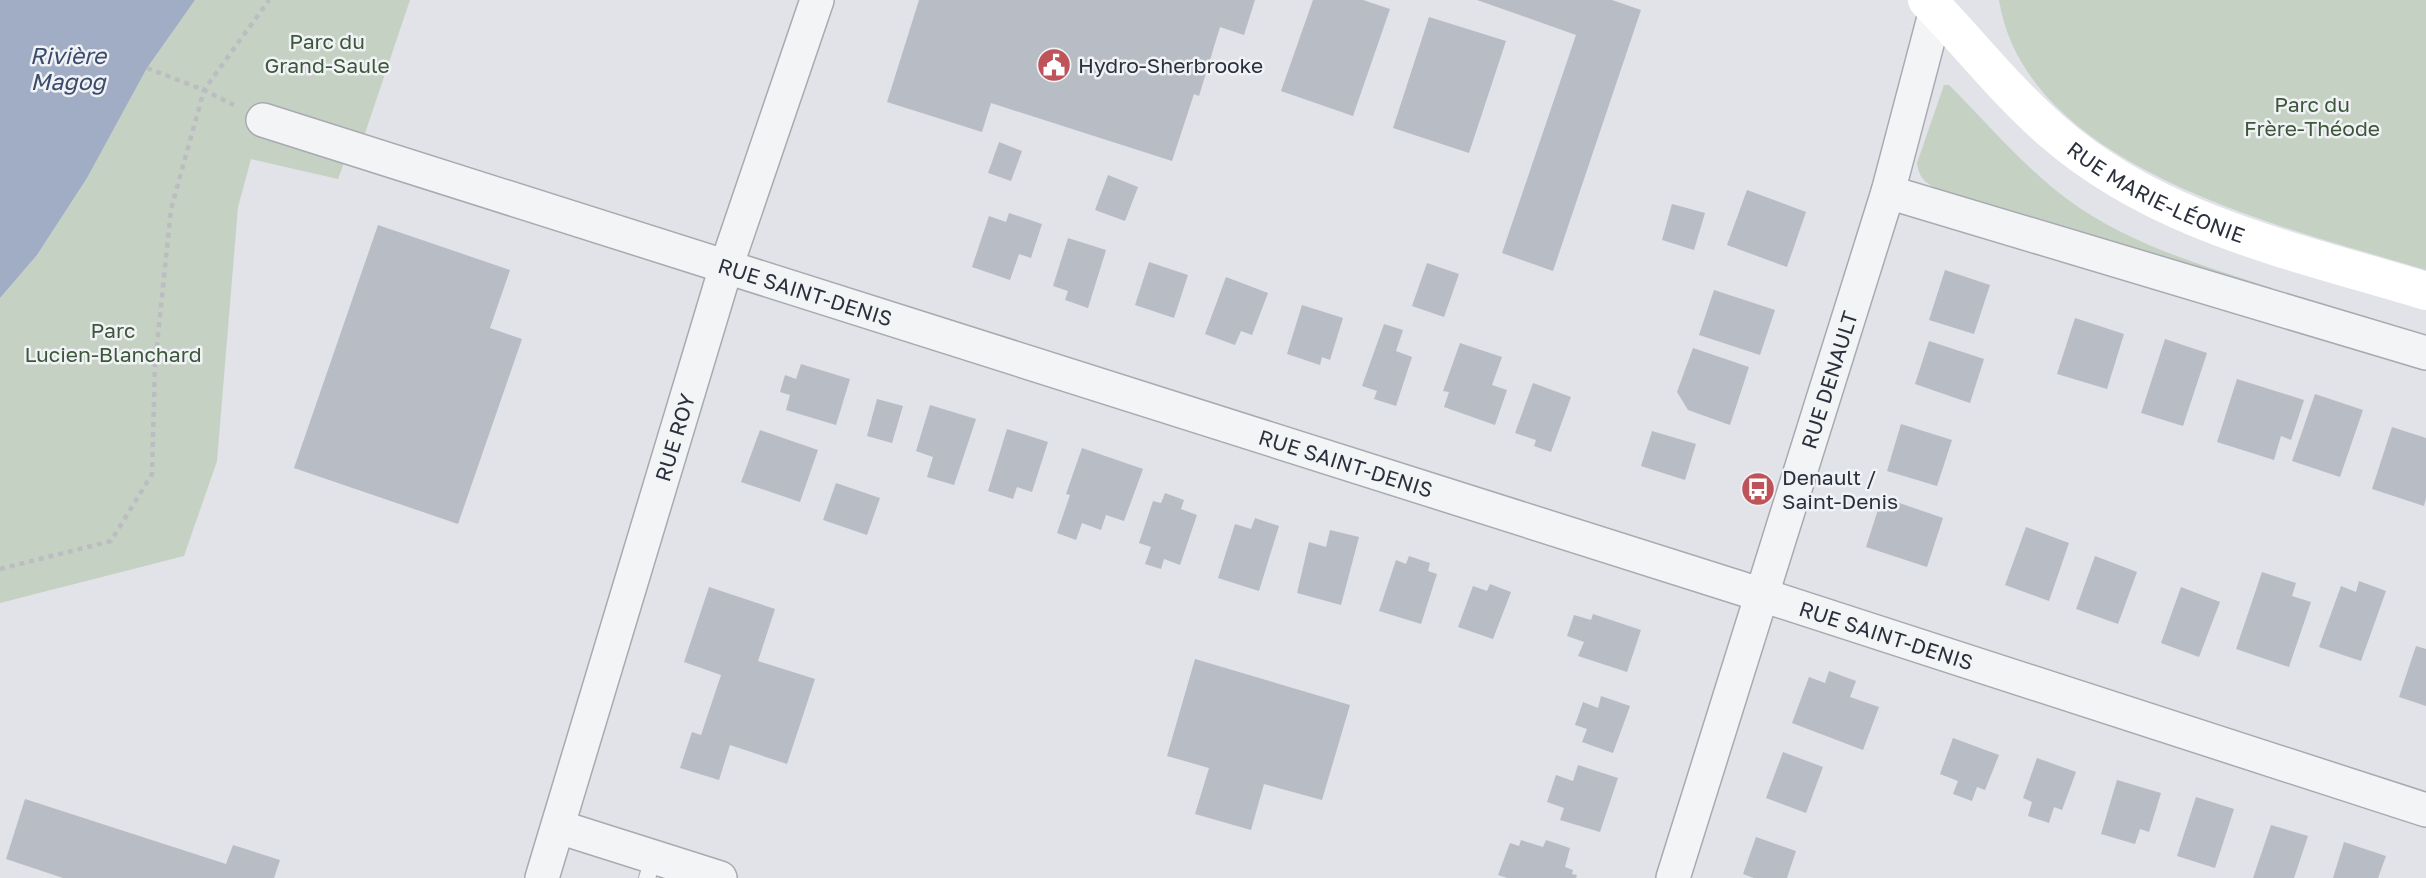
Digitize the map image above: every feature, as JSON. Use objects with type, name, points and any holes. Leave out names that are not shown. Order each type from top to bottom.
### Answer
[{"type":"main road","name":"RUE MARIE-LÉONIE","points":[[1934,3],[2052,131],[2095,165],[2140,192],[2182,214],[2228,231],[2426,291]]},
{"type":"street","name":"RUE ROY","points":[[542,878],[726,267],[817,0]]},
{"type":"street","name":"RUE DENAULT","points":[[1673,878],[1888,192],[1934,3]]},
{"type":"street","name":"RUE SAINT-DENIS","points":[[263,120],[1762,595],[2426,810]]},
{"type":"street","points":[[1888,192],[2426,353]]},
{"type":"street","points":[[559,827],[651,868],[720,878]]},
{"type":"path","points":[[0,569],[111,541],[152,474],[155,364],[171,209],[204,90],[269,0]]},
{"type":"path","points":[[147,68],[204,90],[263,120]]},
{"type":"green space","name":"Parc Lucien-Blanchard","points":[[195,0],[410,0],[359,151],[349,149],[338,179],[251,159],[238,207],[217,461],[184,556],[0,603],[0,298],[37,255],[87,178],[147,68]]},
{"type":"green space","name":"Parc du Frère-Théode","points":[[1999,0],[2426,0],[2426,270],[2238,211],[2171,183],[2110,149],[2058,108],[2019,59]]},
{"type":"green space","points":[[1944,85],[1949,85],[2035,173],[2090,215],[2166,252],[2272,288],[2270,294],[1930,185],[1921,177],[1917,163]]},
{"type":"water","name":"Rivière Magog","points":[[0,0],[195,0],[147,68],[87,178],[37,255],[0,298]]},
{"type":"building","name":"Hydro-Sherbrooke","points":[[919,0],[1255,0],[1244,35],[1220,27],[1199,96],[1194,94],[1172,161],[991,103],[982,132],[887,102]]},
{"type":"building","points":[[1313,0],[1363,0],[1390,9],[1353,116],[1281,91]]},
{"type":"building","points":[[1477,0],[1612,0],[1641,10],[1553,271],[1502,253],[1576,35]]},
{"type":"building","points":[[1429,17],[1506,41],[1469,153],[1393,128]]},
{"type":"building","points":[[999,142],[1022,151],[1011,181],[988,173]]},
{"type":"building","points":[[1108,175],[1138,187],[1125,221],[1095,210]]},
{"type":"building","points":[[1747,190],[1806,212],[1787,267],[1727,245]]},
{"type":"building","points":[[1672,204],[1705,213],[1694,250],[1662,240]]},
{"type":"building","points":[[1009,213],[1042,224],[1031,258],[1019,254],[1010,280],[972,267],[989,216],[1006,222]]},
{"type":"building","points":[[378,225],[510,270],[490,328],[522,339],[458,524],[294,468]]},
{"type":"building","points":[[1068,238],[1106,250],[1088,308],[1065,300],[1068,291],[1053,286]]},
{"type":"building","points":[[1149,262],[1188,275],[1174,318],[1135,305]]},
{"type":"building","points":[[1427,263],[1459,274],[1444,317],[1412,306]]},
{"type":"building","points":[[1945,270],[1990,285],[1974,334],[1929,320]]},
{"type":"building","points":[[1226,277],[1268,293],[1252,335],[1241,331],[1235,345],[1205,334]]},
{"type":"building","points":[[1714,290],[1775,310],[1760,355],[1699,335]]},
{"type":"building","points":[[1302,305],[1343,318],[1330,360],[1322,357],[1320,365],[1287,354]]},
{"type":"building","points":[[2075,318],[2124,334],[2107,389],[2057,374]]},
{"type":"building","points":[[1384,324],[1403,330],[1396,351],[1412,357],[1396,406],[1374,399],[1377,391],[1362,386]]},
{"type":"building","points":[[2165,339],[2207,353],[2183,426],[2141,413]]},
{"type":"building","points":[[1929,341],[1984,359],[1970,403],[1915,384]]},
{"type":"building","points":[[1460,343],[1502,357],[1492,385],[1507,390],[1495,425],[1444,407],[1449,392],[1443,391]]},
{"type":"building","points":[[1693,348],[1749,367],[1730,425],[1688,410],[1677,392]]},
{"type":"building","points":[[801,364],[850,379],[836,425],[786,410],[790,395],[780,392],[785,375],[796,379]]},
{"type":"building","points":[[2237,379],[2304,400],[2291,440],[2281,436],[2274,460],[2217,442]]},
{"type":"building","points":[[1533,383],[1571,397],[1551,452],[1534,446],[1536,440],[1515,433]]},
{"type":"building","points":[[2315,394],[2363,410],[2340,477],[2292,461]]},
{"type":"building","points":[[877,399],[903,406],[892,443],[867,436]]},
{"type":"building","points":[[930,405],[976,419],[954,485],[927,477],[933,457],[916,451]]},
{"type":"building","points":[[1901,424],[1952,440],[1937,486],[1887,471]]},
{"type":"building","points":[[2392,427],[2426,438],[2424,506],[2372,489]]},
{"type":"building","points":[[1007,429],[1048,442],[1032,492],[1017,487],[1013,499],[988,491]]},
{"type":"building","points":[[760,430],[818,450],[800,502],[741,482]]},
{"type":"building","points":[[1652,431],[1696,444],[1685,480],[1641,466]]},
{"type":"building","points":[[1082,448],[1143,469],[1124,521],[1106,515],[1101,530],[1082,523],[1076,540],[1057,533],[1070,495],[1066,494]]},
{"type":"building","points":[[836,483],[880,498],[867,535],[823,520]]},
{"type":"building","points":[[1165,493],[1184,500],[1181,509],[1197,515],[1180,565],[1164,559],[1161,569],[1145,564],[1151,547],[1139,543],[1153,501],[1161,503]]},
{"type":"building","points":[[1882,497],[1943,518],[1927,567],[1866,547]]},
{"type":"building","points":[[1255,518],[1279,526],[1259,591],[1218,578],[1235,524],[1251,529]]},
{"type":"building","points":[[2026,527],[2069,543],[2049,601],[2005,585]]},
{"type":"building","points":[[1330,530],[1359,537],[1341,605],[1297,593],[1309,542],[1326,547]]},
{"type":"building","points":[[1409,556],[1430,563],[1428,571],[1437,574],[1421,624],[1379,611],[1396,560],[1406,564]]},
{"type":"building","points":[[2095,556],[2137,572],[2118,624],[2076,609]]},
{"type":"building","points":[[2262,572],[2296,583],[2292,596],[2311,602],[2289,667],[2236,649]]},
{"type":"building","points":[[2359,581],[2386,591],[2361,661],[2319,647],[2341,586],[2356,592]]},
{"type":"building","points":[[1490,584],[1511,592],[1493,639],[1458,627],[1473,586],[1487,591]]},
{"type":"building","points":[[709,587],[775,609],[758,661],[815,679],[787,764],[730,745],[719,780],[680,768],[692,732],[701,735],[721,675],[684,662]]},
{"type":"building","points":[[2181,587],[2220,602],[2199,657],[2161,643]]},
{"type":"building","points":[[1593,614],[1641,630],[1627,672],[1578,656],[1584,642],[1567,636],[1574,615],[1591,620]]},
{"type":"building","points":[[2416,646],[2426,649],[2426,706],[2399,697]]},
{"type":"building","points":[[1195,659],[1350,705],[1322,800],[1264,784],[1251,830],[1195,814],[1209,768],[1167,756]]},
{"type":"building","points":[[1829,671],[1856,681],[1850,697],[1879,707],[1863,750],[1792,723],[1809,677],[1825,683]]},
{"type":"building","points":[[1601,696],[1630,706],[1613,753],[1582,742],[1587,729],[1575,725],[1583,702],[1598,708]]},
{"type":"building","points":[[1953,738],[1999,755],[1985,790],[1977,787],[1972,801],[1953,794],[1958,781],[1940,774]]},
{"type":"building","points":[[1783,752],[1823,767],[1806,813],[1766,798]]},
{"type":"building","points":[[2037,758],[2076,772],[2062,810],[2054,807],[2049,823],[2028,816],[2032,802],[2023,798]]},
{"type":"building","points":[[1578,765],[1618,778],[1600,832],[1560,820],[1564,808],[1547,802],[1556,775],[1573,781]]},
{"type":"building","points":[[2117,780],[2161,793],[2149,832],[2140,829],[2135,844],[2101,834]]},
{"type":"building","points":[[2196,797],[2234,809],[2215,868],[2177,856]]},
{"type":"building","points":[[25,799],[226,864],[233,845],[280,860],[274,878],[63,878],[6,859]]},
{"type":"building","points":[[2271,825],[2308,836],[2294,878],[2253,878]]},
{"type":"building","points":[[1756,837],[1796,851],[1787,878],[1754,878],[1743,874]]},
{"type":"building","points":[[1521,840],[1543,847],[1546,840],[1570,848],[1565,867],[1573,870],[1572,874],[1577,875],[1576,878],[1507,878],[1498,875],[1510,843],[1519,846]]},
{"type":"building","points":[[2344,842],[2386,856],[2378,878],[2333,878]]},
{"type":"place","name":"Hydro-Sherbrooke","points":[[1054,65]]},
{"type":"place","name":"Denault / Saint-Denis","points":[[1758,489]]},
{"type":"park label","name":"Parc du Grand-Saule","points":[[327,53]]}]
